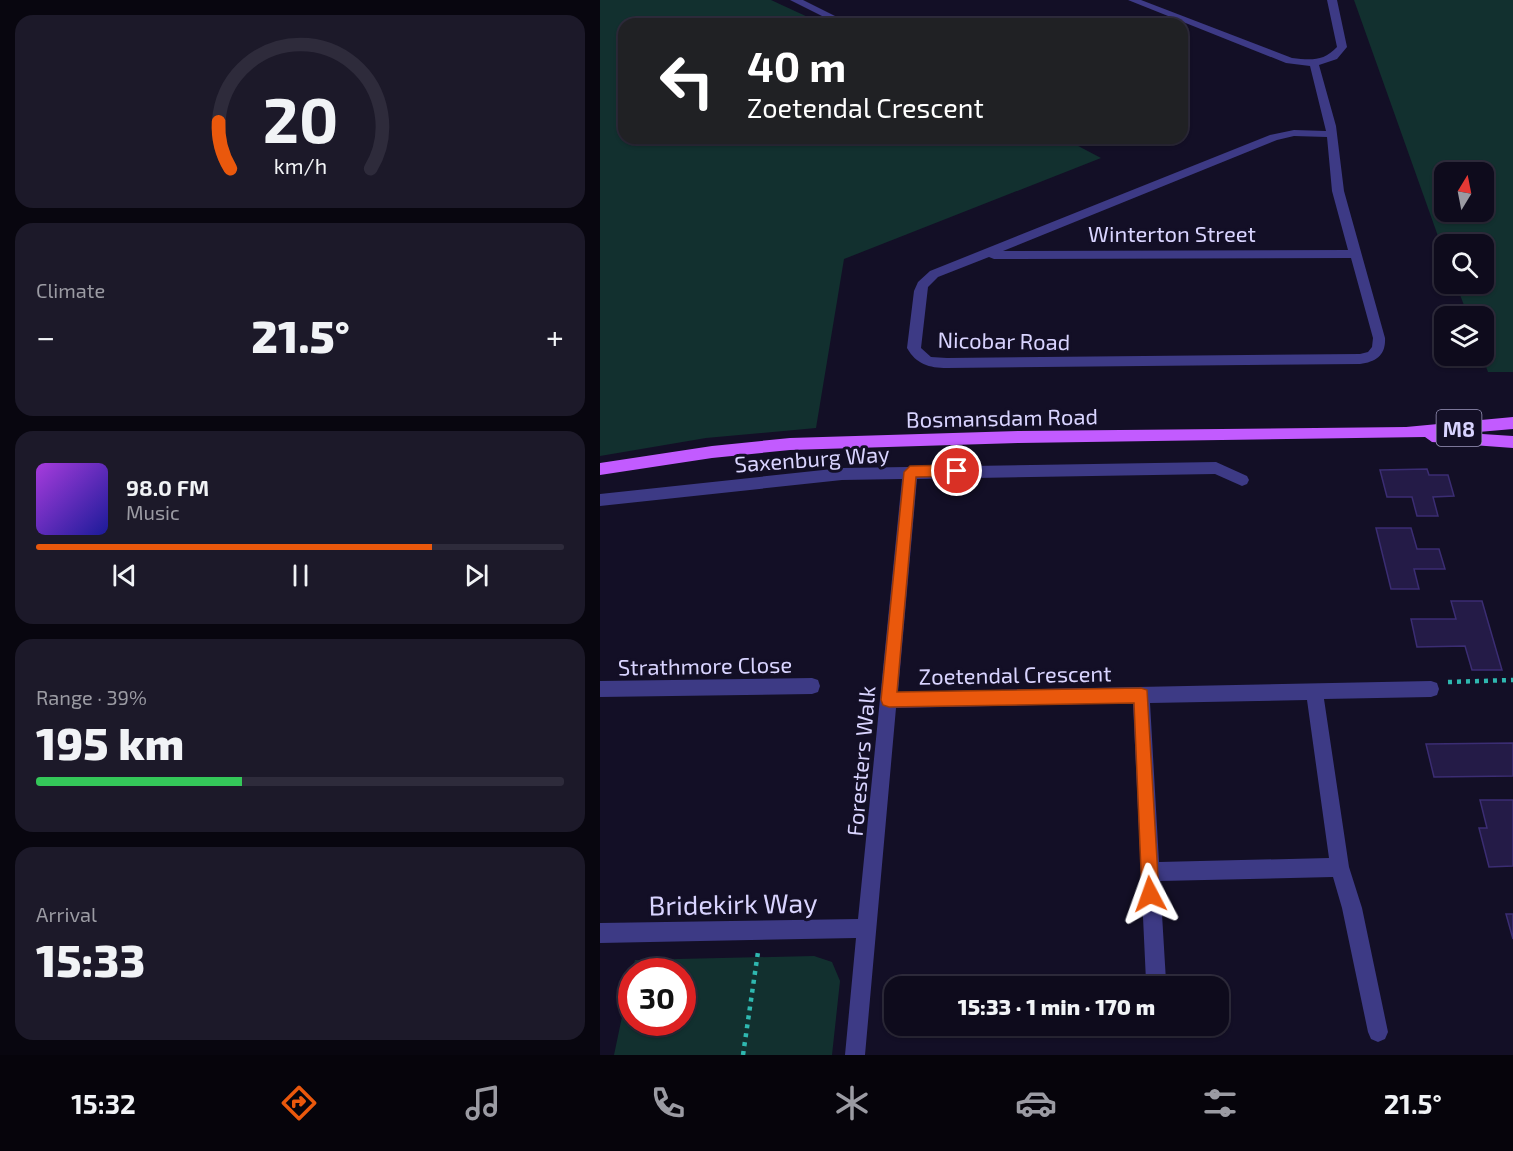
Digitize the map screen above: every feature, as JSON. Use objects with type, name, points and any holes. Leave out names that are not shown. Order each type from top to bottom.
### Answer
[{"type":"main road","name":"Bosmansdam Road","points":[[1406,434],[1513,423]]},
{"type":"main road","name":"Bosmansdam Road","points":[[600,469],[711,452],[883,440],[1406,434],[1513,442]]},
{"type":"street","points":[[795,0],[833,18]]},
{"type":"street","points":[[1133,0],[1179,18]]},
{"type":"street","points":[[1188,22],[1290,61],[1314,63],[1333,57],[1342,47],[1332,0]]},
{"type":"street","points":[[1188,30],[1194,24]]},
{"type":"street","name":"Nicobar Road","points":[[1314,63],[1332,134],[1338,191],[1357,254],[1379,342],[1376,354],[1364,359],[947,363],[921,358],[914,348],[922,285],[934,274],[987,255],[1274,137],[1294,133],[1332,134]]},
{"type":"street","name":"Winterton Street","points":[[987,255],[1357,254]]},
{"type":"street","name":"Saxenburg Way","points":[[600,500],[797,478],[910,472],[1216,468],[1242,480]]},
{"type":"street","name":"Foresters Walk","points":[[855,1055],[910,472]]},
{"type":"street","name":"Strathmore Close","points":[[600,689],[812,686]]},
{"type":"street","name":"Zoetendal Crescent","points":[[889,700],[1431,689]]},
{"type":"street","points":[[1314,691],[1340,867],[1352,908],[1378,1032]]},
{"type":"street","name":"Zoetendal Crescent","points":[[1141,695],[1156,976]]},
{"type":"street","points":[[1149,872],[1340,867]]},
{"type":"street","name":"Bridekirk Way","points":[[600,933],[867,928]]},
{"type":"path","points":[[1431,689],[1453,681],[1513,680]]},
{"type":"path","points":[[743,1055],[762,930]]},
{"type":"green space","points":[[600,0],[771,0],[810,18],[618,18],[618,144],[1074,144],[1101,158],[844,259],[816,428],[706,438],[600,456]]},
{"type":"green space","points":[[1354,0],[1513,0],[1513,372],[1488,372],[1486,366],[1494,366],[1494,306],[1464,306],[1460,294],[1494,294],[1494,234],[1437,234]]},
{"type":"green space","points":[[814,956],[832,962],[840,981],[832,1055],[614,1055],[618,1036],[696,1036],[696,959]]},
{"type":"building","points":[[1427,469],[1429,475],[1448,475],[1454,496],[1433,497],[1438,516],[1417,516],[1412,497],[1387,497],[1380,470]]},
{"type":"building","points":[[1376,528],[1411,528],[1417,549],[1439,549],[1445,569],[1414,569],[1419,589],[1391,589]]},
{"type":"building","points":[[1451,601],[1482,601],[1502,670],[1472,670],[1465,646],[1417,647],[1411,619],[1456,619]]},
{"type":"building","points":[[1513,743],[1513,776],[1434,777],[1426,744]]},
{"type":"building","points":[[1480,800],[1513,800],[1513,866],[1489,867],[1479,828],[1487,828]]},
{"type":"building","points":[[1506,914],[1513,914],[1513,939]]},
{"type":"route","points":[[957,471],[910,472],[889,700],[1141,695],[1150,894]]}]
